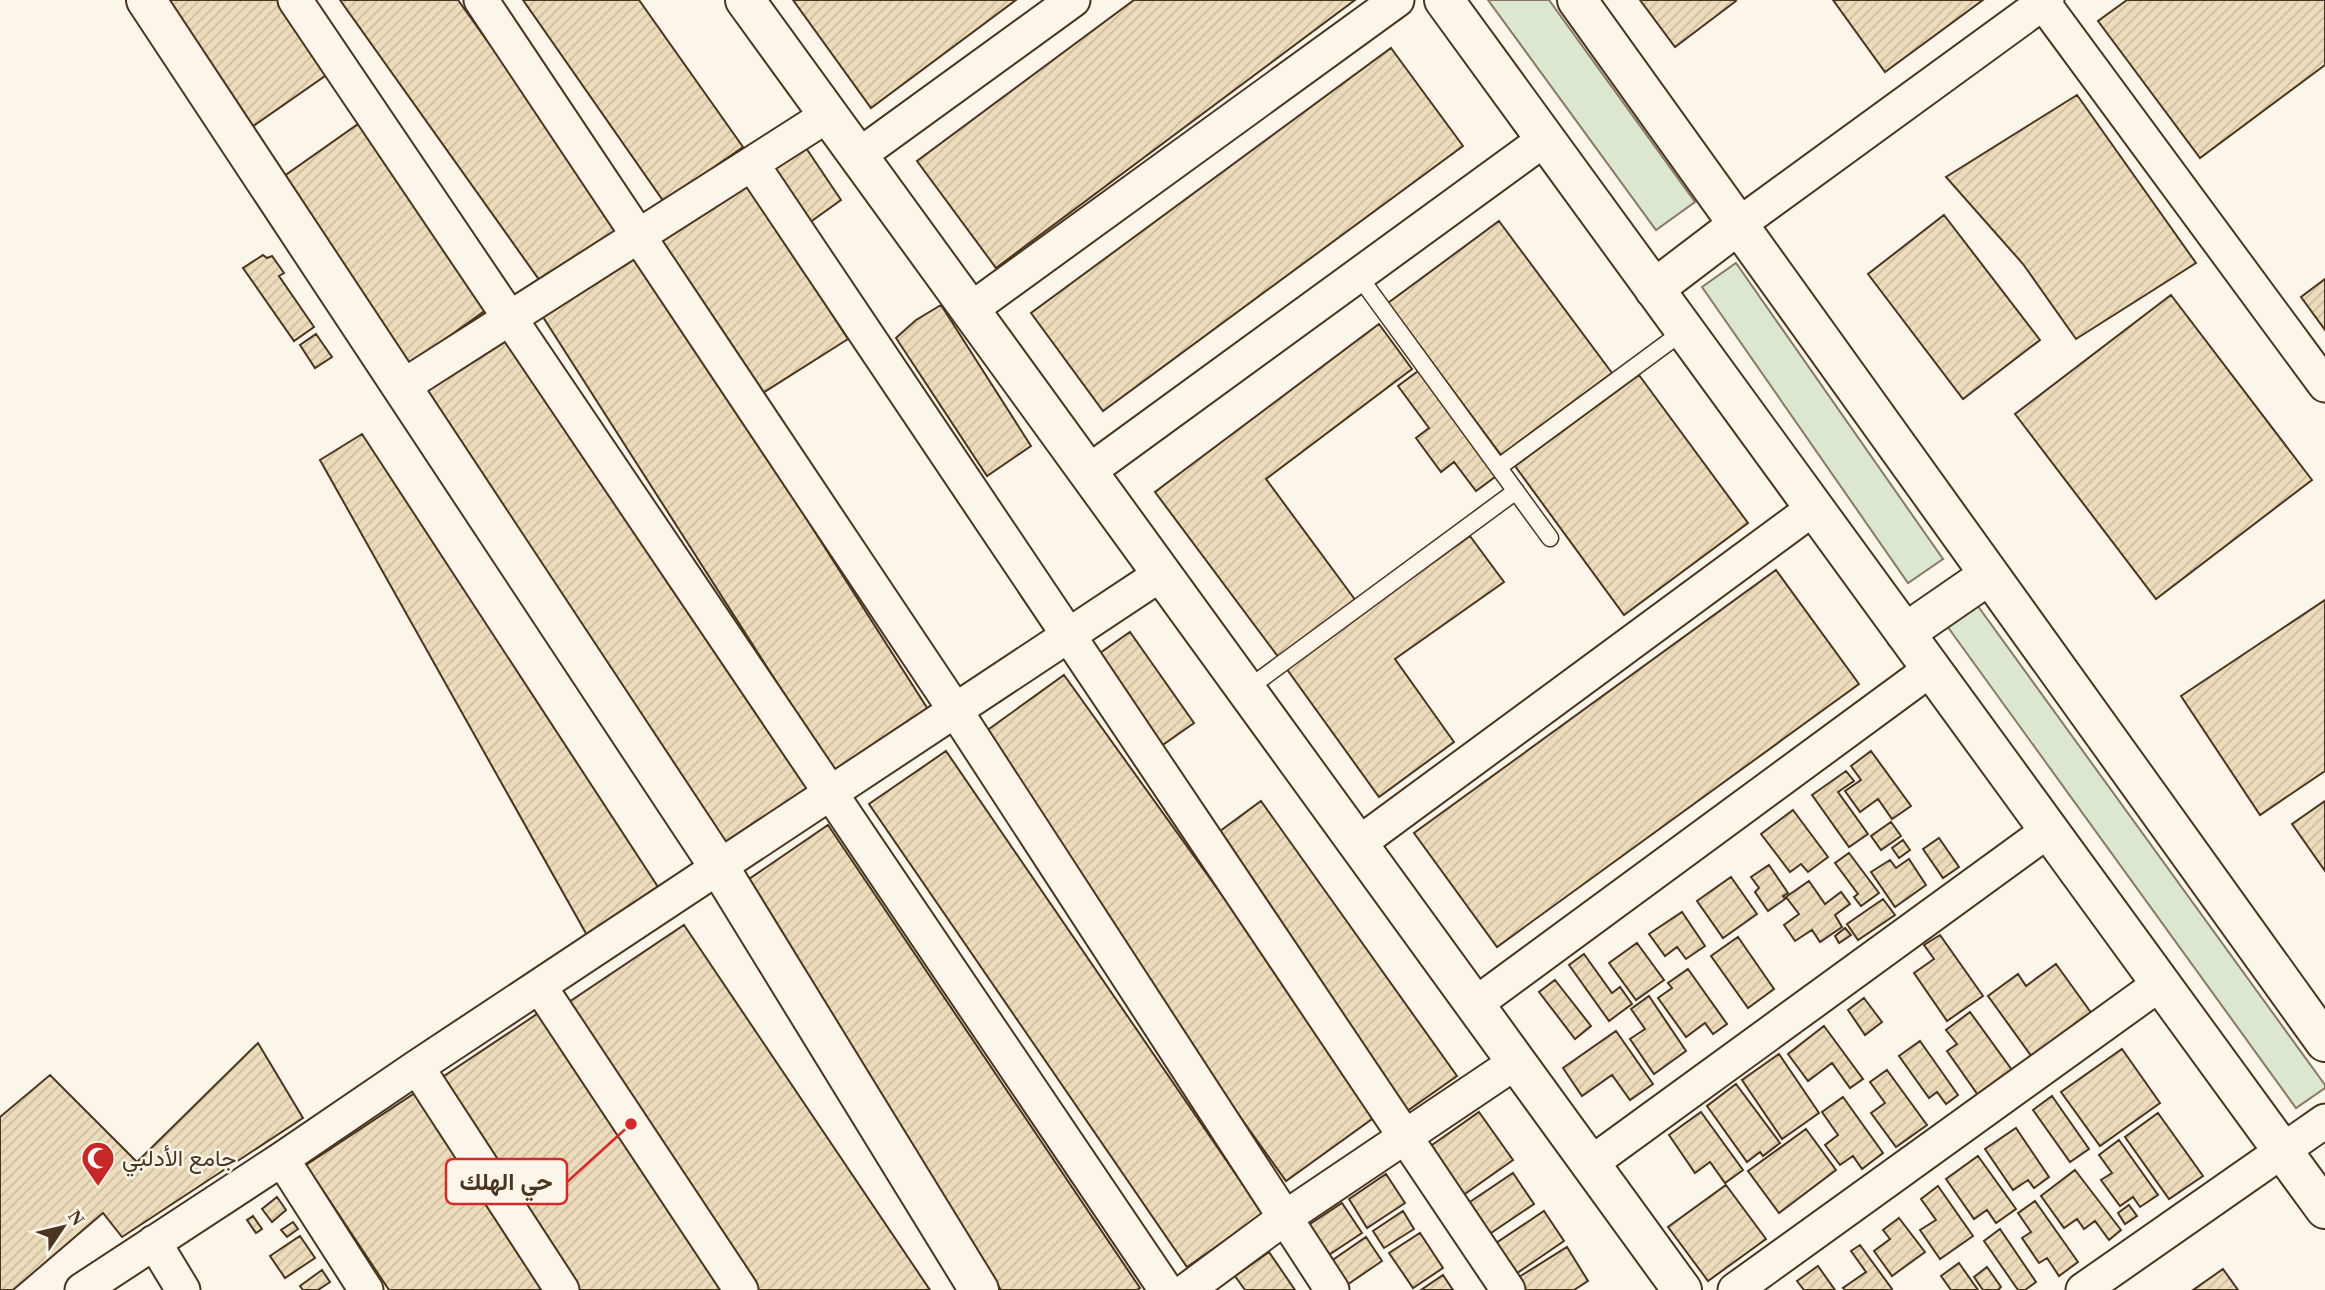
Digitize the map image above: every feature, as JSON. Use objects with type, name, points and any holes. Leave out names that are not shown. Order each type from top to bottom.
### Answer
[{"type":"street","points":[[146,0],[719,867],[979,1290]]},
{"type":"street","points":[[295,0],[1166,1290]]},
{"type":"street","points":[[481,0],[955,710],[1283,1219],[1332,1290]]},
{"type":"street","points":[[745,0],[1682,1290]]},
{"type":"street","points":[[858,156],[1073,0]]},
{"type":"street","points":[[970,310],[1397,0]]},
{"type":"street","points":[[1444,0],[2325,1209]]},
{"type":"street","points":[[1577,0],[2325,1042]]},
{"type":"street","points":[[1654,289],[2044,1],[2325,385]]},
{"type":"street","points":[[402,387],[828,115]]},
{"type":"street","points":[[1088,472],[1545,139]]},
{"type":"street","points":[[752,164],[1508,1290]]},
{"type":"street","points":[[1358,844],[1814,508]]},
{"type":"street","points":[[82,1290],[1161,574]]},
{"type":"street","points":[[1905,633],[1989,575]]},
{"type":"street","points":[[1474,1005],[1931,669]]},
{"type":"street","points":[[1590,1164],[2049,830]]},
{"type":"street","points":[[1735,1290],[2161,983]]},
{"type":"street","points":[[540,987],[741,1290]]},
{"type":"street","points":[[1187,1290],[1283,1219],[1516,1062]]},
{"type":"street","points":[[417,1068],[562,1290]]},
{"type":"street","points":[[2083,1290],[2325,1121]]},
{"type":"street","points":[[282,1159],[366,1290]]},
{"type":"street","points":[[154,1242],[184,1290]]},
{"type":"lane","points":[[1358,275],[1550,538]]},
{"type":"lane","points":[[1499,467],[1685,330]]},
{"type":"lane","points":[[1245,690],[1516,491]]},
{"type":"green space","points":[[1488,0],[1549,0],[1695,202],[1656,230]]},
{"type":"green space","points":[[1736,263],[1943,559],[1908,583],[1702,287]]},
{"type":"green space","points":[[1972,598],[2325,1085],[2325,1088],[2296,1108],[1942,619]]},
{"type":"building","points":[[158,0],[292,0],[338,67],[249,129]]},
{"type":"building","points":[[340,0],[458,0],[624,232],[545,288]]},
{"type":"building","points":[[523,0],[639,0],[743,147],[664,202]]},
{"type":"building","points":[[793,0],[1016,0],[871,108]]},
{"type":"building","points":[[1134,0],[1355,0],[996,268],[917,161]]},
{"type":"building","points":[[1640,0],[1735,0],[1736,1],[1675,47]]},
{"type":"building","points":[[1833,0],[1983,0],[1885,72]]},
{"type":"building","points":[[2127,0],[2325,0],[2325,65],[2200,158],[2098,21]]},
{"type":"building","points":[[1391,48],[1463,146],[1103,411],[1031,313]]},
{"type":"building","points":[[2077,95],[2196,263],[2076,339],[2023,264],[1946,177]]},
{"type":"building","points":[[378,110],[508,294],[401,371],[270,186]]},
{"type":"building","points":[[800,139],[841,200],[806,225],[764,163]]},
{"type":"building","points":[[746,180],[848,339],[755,398],[654,239]]},
{"type":"building","points":[[1944,215],[2040,340],[1963,399],[1868,274]]},
{"type":"building","points":[[1499,221],[1612,373],[1501,455],[1388,303]]},
{"type":"building","points":[[263,255],[267,258],[272,256],[284,273],[279,276],[314,327],[294,341],[243,268]]},
{"type":"building","points":[[639,256],[931,714],[836,775],[543,317]]},
{"type":"building","points":[[2325,279],[2325,330],[2301,297]]},
{"type":"building","points":[[2171,295],[2312,480],[2156,599],[2015,414]]},
{"type":"building","points":[[941,305],[1031,446],[987,476],[896,338],[916,320]]},
{"type":"building","points":[[522,324],[820,787],[712,857],[414,394]]},
{"type":"building","points":[[1379,324],[1412,369],[1266,479],[1356,601],[1279,658],[1155,492]]},
{"type":"building","points":[[316,334],[332,357],[315,368],[300,345]]},
{"type":"building","points":[[1421,369],[1499,474],[1476,491],[1454,462],[1441,472],[1416,438],[1429,428],[1398,386]]},
{"type":"building","points":[[1639,375],[1748,523],[1624,615],[1515,466]]},
{"type":"building","points":[[362,434],[660,890],[588,937],[320,460]]},
{"type":"building","points":[[1470,536],[1504,582],[1395,659],[1454,742],[1379,797],[1286,668]]},
{"type":"building","points":[[1776,570],[1859,684],[1497,947],[1414,833]]},
{"type":"building","points":[[2325,600],[2325,771],[2260,815],[2181,696]]},
{"type":"building","points":[[1130,632],[1194,723],[1154,751],[1090,660]]},
{"type":"building","points":[[1064,675],[1379,1114],[1286,1181],[971,742]]},
{"type":"building","points":[[946,751],[1263,1214],[1187,1267],[869,804]]},
{"type":"building","points":[[1871,751],[1911,806],[1892,819],[1878,799],[1860,812],[1845,791],[1861,780],[1851,766]]},
{"type":"building","points":[[1846,771],[1854,781],[1838,792],[1868,834],[1849,847],[1812,795]]},
{"type":"building","points":[[1261,801],[1457,1076],[1400,1116],[1208,840]]},
{"type":"building","points":[[2325,801],[2325,871],[2292,824]]},
{"type":"building","points":[[1793,810],[1828,857],[1808,872],[1801,864],[1790,872],[1761,834]]},
{"type":"building","points":[[1891,822],[1901,836],[1881,850],[1871,836]]},
{"type":"building","points":[[828,825],[1140,1288],[1001,1290],[733,890]]},
{"type":"building","points":[[1939,838],[1959,867],[1943,878],[1923,849]]},
{"type":"building","points":[[1903,840],[1910,850],[1899,858],[1892,848]]},
{"type":"building","points":[[1849,853],[1879,893],[1861,906],[1854,897],[1858,894],[1835,863]]},
{"type":"building","points":[[1909,859],[1926,885],[1895,907],[1871,872],[1890,860],[1896,868]]},
{"type":"building","points":[[1769,865],[1788,893],[1783,896],[1785,899],[1768,911],[1755,892],[1759,888],[1751,877]]},
{"type":"building","points":[[1731,877],[1757,914],[1723,938],[1697,901]]},
{"type":"building","points":[[1809,881],[1825,904],[1841,892],[1850,904],[1835,915],[1842,927],[1820,942],[1812,930],[1795,941],[1784,925],[1799,914],[1786,897]]},
{"type":"building","points":[[1883,899],[1895,915],[1858,940],[1847,924]]},
{"type":"building","points":[[1682,912],[1705,946],[1686,959],[1677,947],[1665,956],[1649,934]]},
{"type":"building","points":[[684,925],[930,1290],[759,1290],[566,1004]]},
{"type":"building","points":[[1845,928],[1851,935],[1839,943],[1835,936]]},
{"type":"building","points":[[1940,935],[1983,996],[1947,1021],[1914,973],[1934,959],[1924,945]]},
{"type":"building","points":[[1738,937],[1774,989],[1748,1008],[1711,956]]},
{"type":"building","points":[[1637,943],[1664,980],[1636,1000],[1609,963]]},
{"type":"building","points":[[1584,954],[1612,993],[1620,987],[1632,1004],[1609,1021],[1569,965]]},
{"type":"building","points":[[2056,964],[2092,1014],[2032,1057],[1988,996],[2018,974],[2026,986]]},
{"type":"building","points":[[1688,969],[1727,1024],[1713,1034],[1705,1023],[1686,1037],[1658,998],[1672,988],[1668,983]]},
{"type":"building","points":[[1555,980],[1591,1026],[1575,1039],[1539,992]]},
{"type":"building","points":[[1649,996],[1686,1051],[1654,1074],[1630,1039],[1645,1029],[1631,1009]]},
{"type":"building","points":[[1864,998],[1882,1022],[1865,1035],[1848,1010]]},
{"type":"building","points":[[540,1012],[724,1290],[577,1290],[438,1080]]},
{"type":"building","points":[[1970,1012],[2012,1070],[1978,1095],[1947,1051],[1957,1044],[1946,1030]]},
{"type":"building","points":[[1824,1026],[1863,1079],[1850,1088],[1832,1063],[1808,1081],[1788,1054]]},
{"type":"building","points":[[1616,1031],[1653,1084],[1630,1100],[1612,1075],[1582,1096],[1563,1068]]},
{"type":"building","points":[[1920,1041],[1958,1095],[1946,1104],[1937,1092],[1929,1098],[1899,1056]]},
{"type":"building","name":"جامع الأدلبي","points":[[258,1043],[303,1118],[122,1237],[103,1213],[13,1290],[0,1290],[0,1117],[50,1075],[137,1162]]},
{"type":"building","points":[[2122,1049],[2160,1103],[2100,1146],[2061,1092]]},
{"type":"building","points":[[1779,1054],[1819,1113],[1782,1139],[1742,1080]]},
{"type":"building","points":[[1887,1070],[1927,1125],[1896,1147],[1871,1113],[1885,1103],[1870,1082]]},
{"type":"building","points":[[1736,1084],[1780,1143],[1763,1156],[1760,1152],[1747,1162],[1707,1106]]},
{"type":"building","points":[[421,1089],[553,1290],[389,1290],[306,1165]]},
{"type":"building","points":[[2052,1096],[2089,1149],[2070,1162],[2033,1110]]},
{"type":"building","points":[[1843,1097],[1883,1153],[1862,1169],[1853,1156],[1840,1165],[1825,1145],[1838,1135],[1822,1112]]},
{"type":"building","points":[[1479,1112],[1513,1160],[1459,1198],[1425,1150]]},
{"type":"building","points":[[1701,1112],[1743,1170],[1725,1183],[1710,1162],[1695,1173],[1669,1135]]},
{"type":"building","points":[[2158,1113],[2203,1176],[2169,1199],[2125,1137]]},
{"type":"building","points":[[2016,1128],[2049,1177],[2034,1188],[2028,1180],[2013,1190],[1985,1149]]},
{"type":"building","points":[[1806,1129],[1836,1170],[1779,1213],[1748,1171]]},
{"type":"building","points":[[2119,1140],[2158,1195],[2140,1207],[2133,1197],[2120,1206],[2101,1180],[2112,1173],[2099,1155]]},
{"type":"building","points":[[1978,1156],[2016,1209],[1996,1223],[1987,1210],[1974,1219],[1946,1179]]},
{"type":"building","points":[[2075,1170],[2121,1230],[2109,1240],[2095,1221],[2084,1229],[2077,1219],[2064,1228],[2041,1196]]},
{"type":"building","points":[[1513,1173],[1534,1204],[1479,1241],[1458,1210]]},
{"type":"building","points":[[1386,1174],[1405,1203],[1367,1228],[1349,1199]]},
{"type":"building","points":[[1726,1185],[1766,1239],[1708,1281],[1668,1227]]},
{"type":"building","points":[[1938,1186],[1973,1236],[1940,1259],[1920,1230],[1936,1220],[1921,1199]]},
{"type":"building","points":[[277,1197],[286,1210],[272,1222],[262,1209]]},
{"type":"building","points":[[2035,1201],[2078,1262],[2059,1276],[2047,1258],[2039,1263],[2022,1238],[2031,1232],[2018,1213]]},
{"type":"building","points":[[1342,1203],[1362,1233],[1321,1260],[1301,1230]]},
{"type":"building","points":[[2129,1205],[2137,1216],[2125,1224],[2118,1213]]},
{"type":"building","points":[[1403,1211],[1414,1229],[1384,1248],[1373,1231]]},
{"type":"building","points":[[1544,1211],[1564,1241],[1507,1280],[1487,1249]]},
{"type":"building","points":[[253,1216],[262,1229],[256,1233],[247,1220]]},
{"type":"building","points":[[1899,1218],[1925,1252],[1892,1276],[1874,1251],[1890,1239],[1883,1230]]},
{"type":"building","points":[[293,1222],[298,1229],[287,1237],[281,1230]]},
{"type":"building","points":[[2000,1229],[2036,1282],[2025,1290],[2018,1290],[1984,1241]]},
{"type":"building","points":[[1420,1233],[1443,1268],[1413,1288],[1389,1253]]},
{"type":"building","points":[[300,1236],[315,1258],[285,1278],[270,1256]]},
{"type":"building","points":[[1366,1237],[1382,1261],[1341,1289],[1324,1266]]},
{"type":"building","points":[[1860,1245],[1891,1290],[1843,1288],[1866,1272],[1851,1251]]},
{"type":"building","points":[[1567,1247],[1588,1281],[1574,1290],[1516,1290],[1511,1282]]},
{"type":"building","points":[[1269,1252],[1295,1290],[1245,1290],[1235,1276]]},
{"type":"building","points":[[1959,1263],[1978,1290],[1951,1290],[1941,1276]]},
{"type":"building","points":[[1818,1266],[1835,1290],[1804,1290],[1797,1281]]},
{"type":"building","points":[[1987,1267],[2001,1287],[1998,1290],[1983,1290],[1974,1277]]},
{"type":"building","points":[[2223,1269],[2238,1290],[2193,1290]]},
{"type":"building","points":[[322,1270],[330,1282],[318,1290],[303,1290],[300,1286]]},
{"type":"building","points":[[1443,1275],[1453,1290],[1421,1290]]},
{"type":"place","name":"حي الهلك","points":[[631,1124]]},
{"type":"place","name":"جامع الأدلبي","points":[[98,1188]]}]
